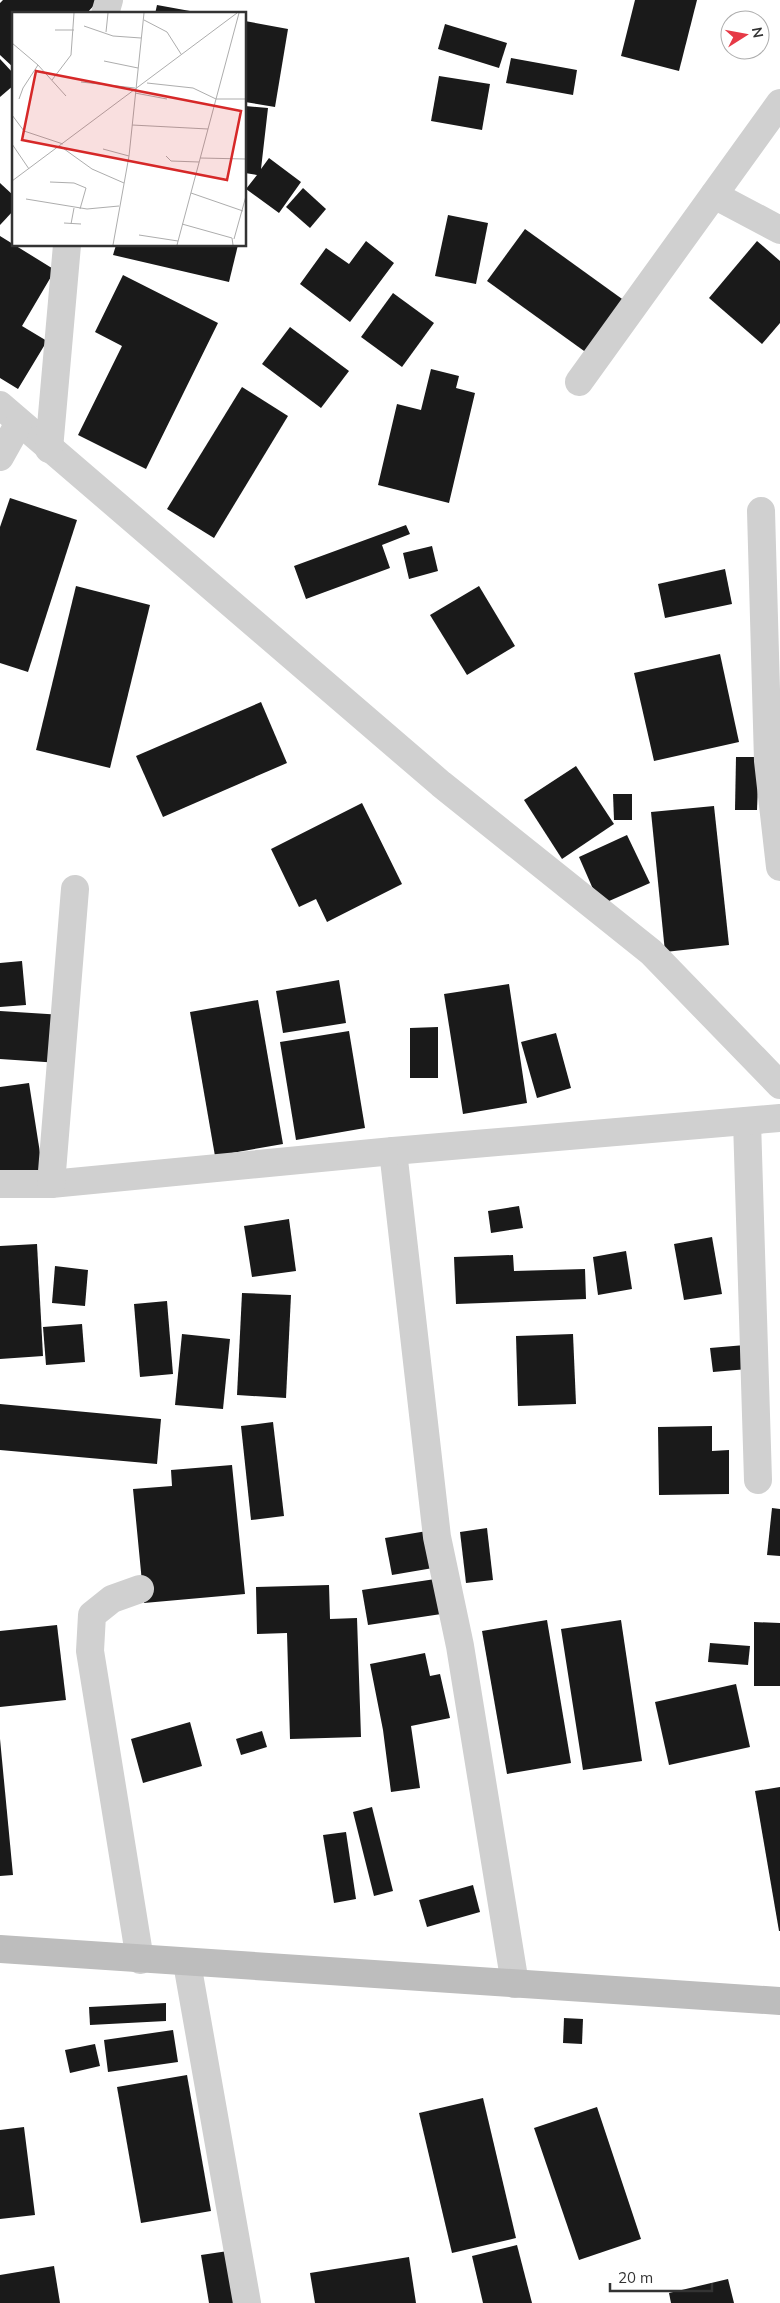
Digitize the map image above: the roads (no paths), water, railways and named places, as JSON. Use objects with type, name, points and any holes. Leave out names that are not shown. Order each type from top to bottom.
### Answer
[{"type":"main road","points":[[0,1950],[780,2001]]},
{"type":"street","points":[[579,382],[780,103]]},
{"type":"street","points":[[714,195],[780,230]]},
{"type":"street","points":[[49,448],[67,246]]},
{"type":"street","points":[[0,405],[441,784],[651,952],[780,1085]]},
{"type":"street","points":[[0,457],[20,423]]},
{"type":"street","points":[[761,510],[768,761],[780,867]]},
{"type":"street","points":[[51,1184],[75,889]]},
{"type":"street","points":[[0,1184],[51,1184],[393,1151],[780,1118]]},
{"type":"street","points":[[748,1120],[758,1480]]},
{"type":"street","points":[[393,1151],[437,1537],[460,1646],[515,1984]]},
{"type":"street","points":[[140,1589],[112,1599],[92,1615],[90,1651],[140,1960]]},
{"type":"street","points":[[187,1963],[247,2303]]}]
